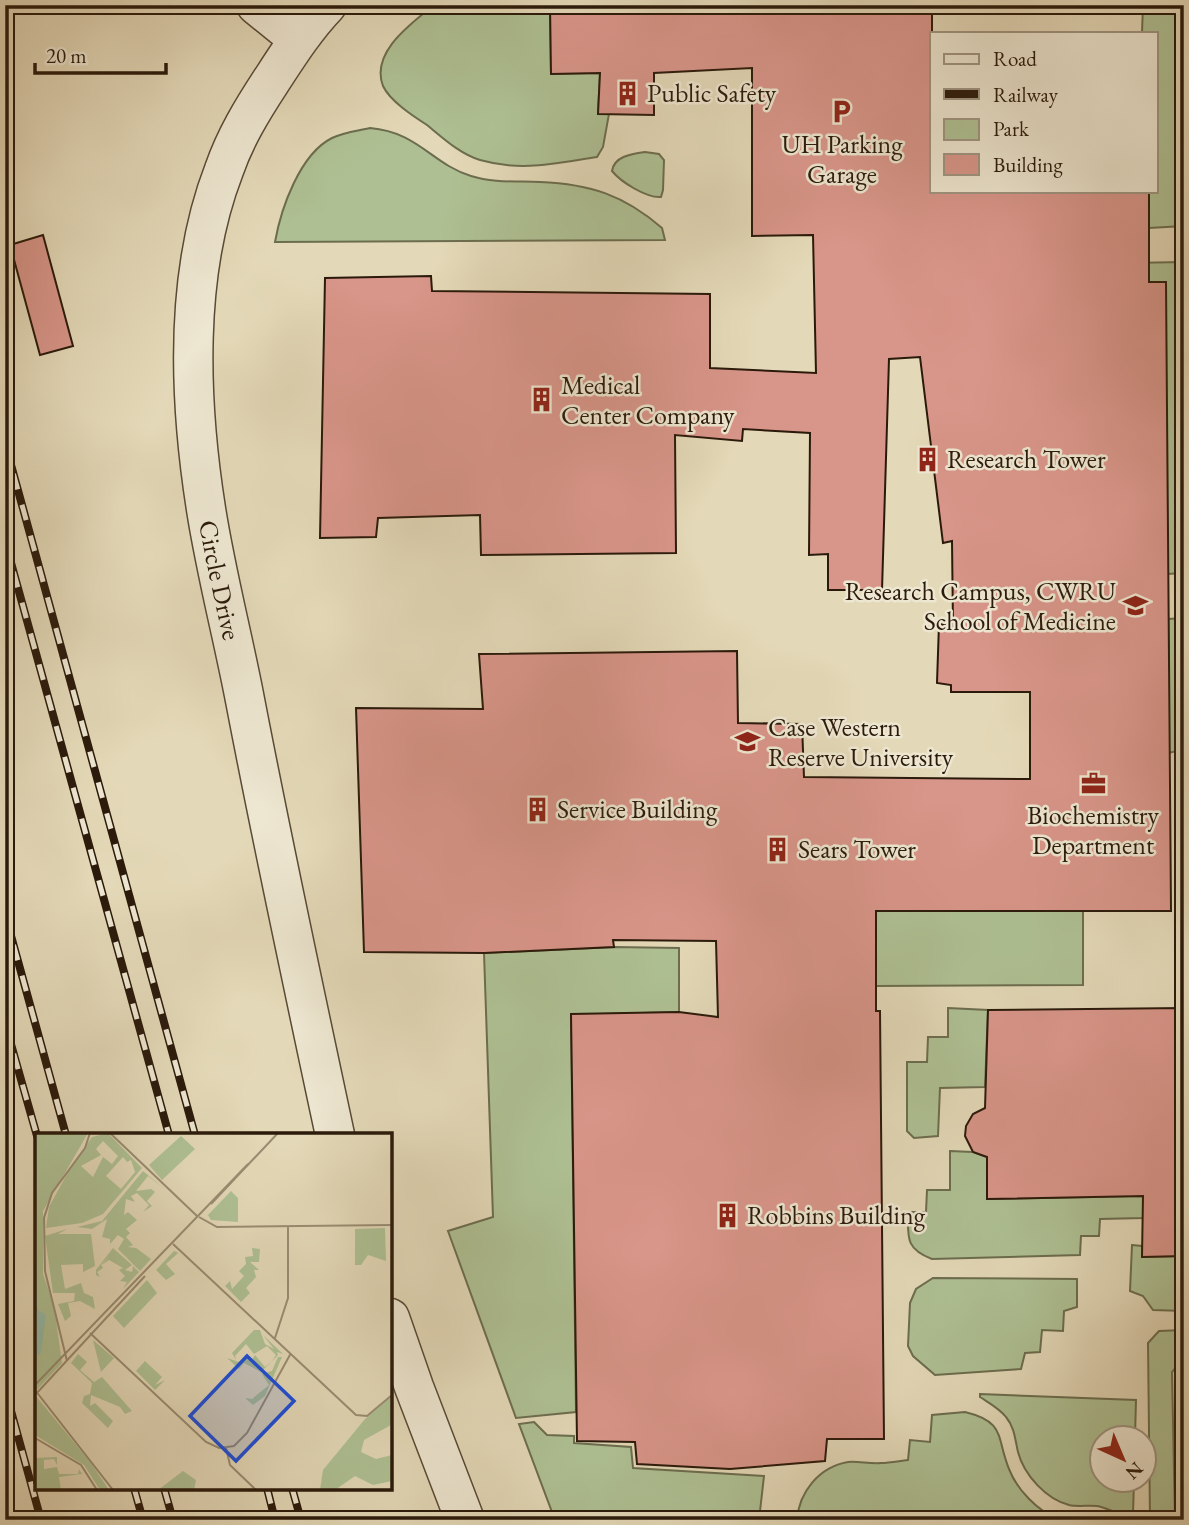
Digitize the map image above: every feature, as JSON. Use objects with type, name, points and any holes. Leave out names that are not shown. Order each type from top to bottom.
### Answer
[{"type":"street","points":[[256,5],[298,39]]},
{"type":"street","name":"Circle Drive","points":[[327,5],[298,39],[239,134],[223,171],[208,219],[194,328],[194,398],[206,509],[284,899],[335,1133]]},
{"type":"street","points":[[392,1324],[465,1520]]},
{"type":"green space","points":[[434,5],[550,5],[551,74],[600,73],[598,113],[609,114],[603,147],[597,157],[525,166],[480,160],[459,150],[396,103],[383,86],[382,62],[395,40]]},
{"type":"green space","points":[[1143,5],[1173,5],[1184,17],[1184,226],[1149,228],[1149,192],[1158,192],[1158,32],[1142,32]]},
{"type":"green space","points":[[370,128],[401,136],[457,171],[471,176],[496,181],[575,185],[606,193],[634,207],[662,228],[665,240],[275,242],[287,198],[310,156],[332,138]]},
{"type":"green space","points":[[645,152],[659,154],[664,160],[661,197],[648,195],[634,188],[612,171],[620,159]]},
{"type":"green space","points":[[1184,262],[1184,573],[1167,574],[1165,282],[843,290],[844,268]]},
{"type":"green space","points":[[1184,618],[1184,749],[1169,753],[1168,619]]},
{"type":"green space","points":[[1083,909],[1083,985],[876,986],[876,911]]},
{"type":"green space","points":[[614,947],[679,948],[679,1012],[571,1015],[576,1412],[516,1418],[448,1231],[493,1217],[484,953]]},
{"type":"green space","points":[[948,1008],[988,1010],[985,1087],[940,1088],[938,1136],[914,1138],[907,1131],[907,1062],[927,1062],[928,1037],[948,1037]]},
{"type":"green space","points":[[950,1151],[973,1152],[987,1157],[987,1199],[1143,1196],[1143,1218],[1100,1219],[1099,1236],[1081,1236],[1080,1255],[932,1259],[917,1251],[910,1241],[908,1212],[926,1212],[927,1190],[950,1190]]},
{"type":"green space","points":[[1132,1245],[1142,1246],[1142,1257],[1184,1256],[1184,1311],[1153,1310],[1143,1296],[1130,1291]]},
{"type":"green space","points":[[933,1278],[1077,1279],[1077,1307],[1064,1311],[1063,1331],[1042,1330],[1040,1352],[1025,1353],[1021,1369],[935,1375],[913,1356],[908,1346],[910,1303],[916,1289]]},
{"type":"green space","points":[[1184,1330],[1184,1366],[1177,1366],[1172,1372],[1175,1520],[1150,1520],[1150,1494],[1158,1494],[1158,1424],[1149,1424],[1148,1343],[1159,1331]]},
{"type":"green space","points":[[980,1394],[1136,1400],[1135,1424],[1088,1424],[1088,1494],[1134,1494],[1133,1514],[1118,1513],[1097,1506],[1069,1505],[1044,1492],[1021,1461],[1009,1421],[980,1397]]},
{"type":"green space","points":[[965,1412],[994,1426],[1017,1485],[1036,1505],[1059,1520],[797,1520],[806,1491],[812,1482],[828,1469],[848,1462],[888,1463],[908,1460],[910,1440],[930,1442],[932,1415]]},
{"type":"green space","points":[[534,1422],[547,1435],[574,1436],[574,1443],[631,1447],[633,1468],[764,1476],[759,1520],[555,1520],[519,1424]]},
{"type":"building","points":[[550,5],[932,5],[930,192],[1149,192],[1149,282],[1166,282],[1171,911],[876,911],[876,1011],[880,1011],[884,1439],[827,1439],[825,1461],[730,1469],[637,1464],[635,1442],[577,1441],[571,1014],[679,1012],[718,1017],[716,941],[613,940],[614,947],[484,953],[364,952],[356,708],[483,709],[479,654],[737,651],[738,723],[802,724],[804,777],[1030,779],[1030,692],[951,692],[951,685],[937,683],[939,624],[953,626],[952,541],[943,543],[920,357],[889,359],[882,590],[828,590],[828,554],[809,555],[810,433],[743,429],[742,441],[675,435],[676,553],[481,555],[480,515],[378,518],[376,537],[320,538],[325,278],[431,276],[432,291],[710,294],[710,368],[816,373],[813,235],[752,236],[752,68],[654,73],[654,115],[598,114],[600,73],[551,74]]},
{"type":"building","points":[[43,235],[73,346],[40,355],[10,245]]},
{"type":"building","points":[[1184,1008],[1184,1256],[1142,1257],[1143,1196],[987,1199],[987,1157],[973,1152],[965,1136],[966,1126],[973,1114],[985,1108],[988,1010]]},
{"type":"railway","points":[[5,443],[194,1133]]},
{"type":"railway","points":[[5,541],[168,1133]]},
{"type":"railway","points":[[5,914],[65,1133]]},
{"type":"railway","points":[[5,1023],[36,1133]]},
{"type":"railway","points":[[5,1389],[41,1520]]},
{"type":"railway","points":[[135,1490],[143,1520]]},
{"type":"railway","points":[[165,1490],[173,1520]]},
{"type":"railway","points":[[268,1490],[275,1520]]},
{"type":"railway","points":[[293,1490],[301,1520]]},
{"type":"railway","points":[[5,1514],[7,1520]]},
{"type":"place","name":"Public Safety","points":[[627,93]]},
{"type":"place","name":"UH Parking Garage","points":[[842,112]]},
{"type":"place","name":"Medical Center Company","points":[[541,400]]},
{"type":"place","name":"Research Tower","points":[[927,459]]},
{"type":"place","name":"Research Campus, CWRU School of Medicine","points":[[1136,606]]},
{"type":"place","name":"Case Western Reserve University","points":[[748,742]]},
{"type":"place","name":"Biochemistry Department","points":[[1093,783]]},
{"type":"place","name":"Service Building","points":[[537,809]]},
{"type":"place","name":"Sears Tower","points":[[778,849]]},
{"type":"place","name":"Robbins Building","points":[[727,1215]]}]
